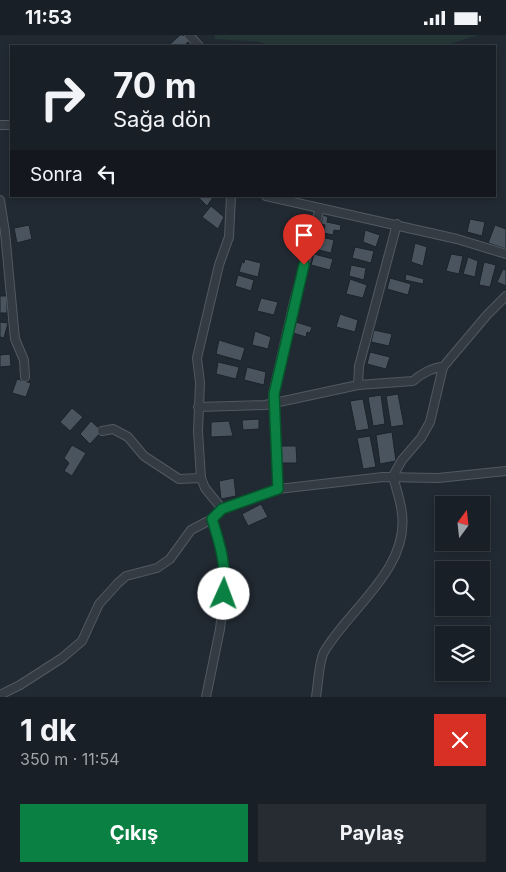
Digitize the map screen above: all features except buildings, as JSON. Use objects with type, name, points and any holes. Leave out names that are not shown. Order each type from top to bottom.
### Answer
[{"type":"street","points":[[189,35],[198,45]]},
{"type":"street","points":[[222,509],[205,488],[200,477],[198,407],[200,383],[197,358],[219,265],[229,237],[231,197]]},
{"type":"street","points":[[270,197],[397,224],[425,233],[458,239],[506,254]]},
{"type":"street","points":[[0,200],[5,232],[15,339],[24,360],[25,377]]},
{"type":"street","points":[[278,489],[273,403],[294,302],[320,208]]},
{"type":"street","points":[[358,385],[359,366],[397,224]]},
{"type":"street","points":[[316,697],[323,653],[389,568],[401,540],[402,515],[393,476],[402,460],[421,438],[430,422],[443,367],[487,315],[506,296]]},
{"type":"street","points":[[198,407],[265,405],[358,385],[413,381],[419,375],[437,367],[443,367]]},
{"type":"street","points":[[102,431],[112,429],[128,437],[144,456],[179,479],[200,477]]},
{"type":"street","points":[[0,695],[20,685],[62,658],[82,641],[99,604],[118,583],[126,577],[158,568],[170,559],[191,530],[212,519],[222,509],[278,489],[393,476],[438,477],[506,471]]},
{"type":"street","points":[[206,697],[220,629],[226,577],[221,549],[212,519]]},
{"type":"shaded area","points":[[215,35],[478,35],[447,45],[268,45],[260,42],[215,39]]},
{"type":"route","points":[[224,594],[226,577],[221,549],[212,519],[222,509],[278,489],[274,394],[304,265]]}]
